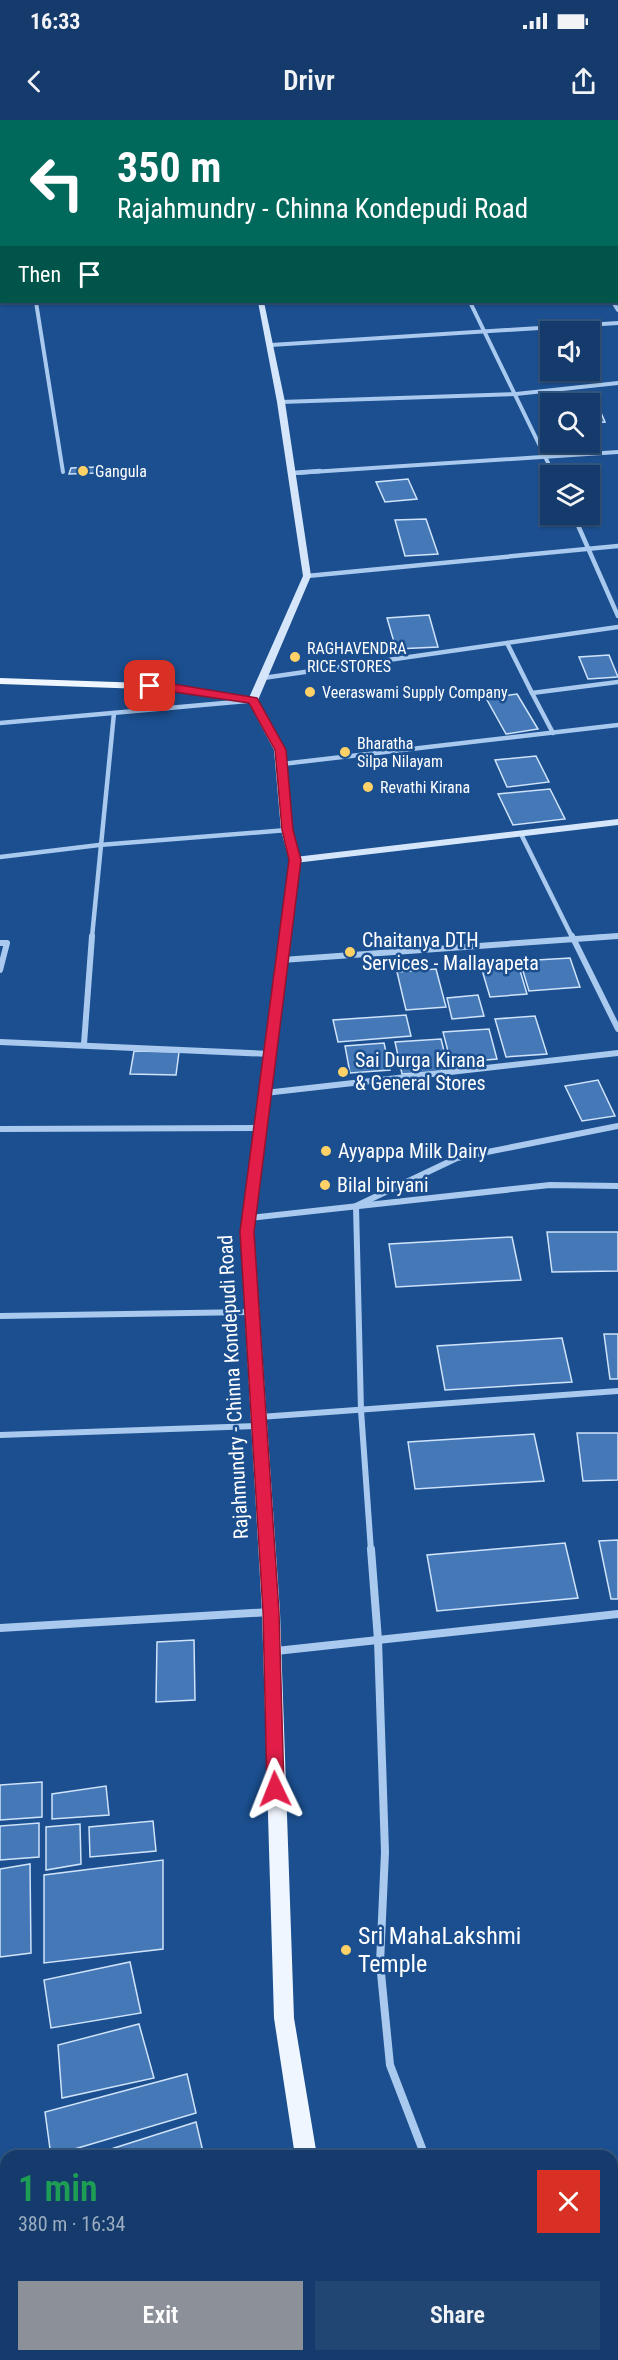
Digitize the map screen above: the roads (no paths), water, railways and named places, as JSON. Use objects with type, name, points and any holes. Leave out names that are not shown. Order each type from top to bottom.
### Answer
[{"type":"main road","points":[[0,681],[173,687],[253,700],[307,576],[293,473],[271,345],[261,303]]},
{"type":"main road","name":"Rajahmundry - Chinna Kondepudi Road","points":[[253,700],[280,750],[287,830],[295,860],[247,1232],[271,1612],[270,1651],[284,2018],[305,2150]]},
{"type":"main road","points":[[295,860],[618,822]]},
{"type":"street","points":[[36,303],[63,472]]},
{"type":"street","points":[[470,303],[550,465]]},
{"type":"street","points":[[271,345],[618,323]]},
{"type":"street","points":[[281,402],[516,394],[618,383]]},
{"type":"street","points":[[293,473],[618,452]]},
{"type":"street","points":[[578,525],[618,616]]},
{"type":"street","points":[[307,576],[618,546]]},
{"type":"street","points":[[263,678],[618,627]]},
{"type":"street","points":[[507,643],[552,733]]},
{"type":"street","points":[[532,693],[618,682]]},
{"type":"street","points":[[0,723],[253,700]]},
{"type":"street","points":[[84,1044],[99,845],[114,713]]},
{"type":"street","points":[[282,764],[618,725]]},
{"type":"street","points":[[0,857],[99,845],[287,830]]},
{"type":"street","points":[[521,834],[618,1029]]},
{"type":"street","points":[[282,960],[618,936]]},
{"type":"street","points":[[0,943],[7,943],[0,969]]},
{"type":"street","points":[[0,1042],[270,1054]]},
{"type":"street","points":[[265,1093],[618,1053]]},
{"type":"street","points":[[356,1206],[457,1158],[618,1126]]},
{"type":"street","points":[[0,1129],[260,1128]]},
{"type":"street","points":[[249,1218],[550,1185],[618,1186]]},
{"type":"street","points":[[356,1206],[360,1410],[378,1640],[385,1851],[380,1963],[390,2065],[423,2150]]},
{"type":"street","points":[[0,1316],[252,1312]]},
{"type":"street","points":[[0,1435],[258,1422],[360,1410],[618,1391]]},
{"type":"street","points":[[0,1628],[271,1612]]},
{"type":"street","points":[[270,1651],[618,1614]]},
{"type":"place","name":"Gangula","points":[[83,471]]},
{"type":"place","name":"RAGHAVENDRA RICE STORES","points":[[295,657]]},
{"type":"place","name":"Veeraswami Supply Company","points":[[310,692]]},
{"type":"place","name":"Bharatha Silpa Nilayam","points":[[345,752]]},
{"type":"place","name":"Revathi Kirana","points":[[368,787]]},
{"type":"place","name":"Chaitanya DTH Services - Mallayapeta","points":[[350,952]]},
{"type":"place","name":"Sai Durga Kirana & General Stores","points":[[343,1072]]},
{"type":"place","name":"Ayyappa Milk Dairy","points":[[326,1151]]},
{"type":"place","name":"Bilal biryani","points":[[325,1185]]},
{"type":"place","name":"Sri MahaLakshmi Temple","points":[[346,1950]]}]
